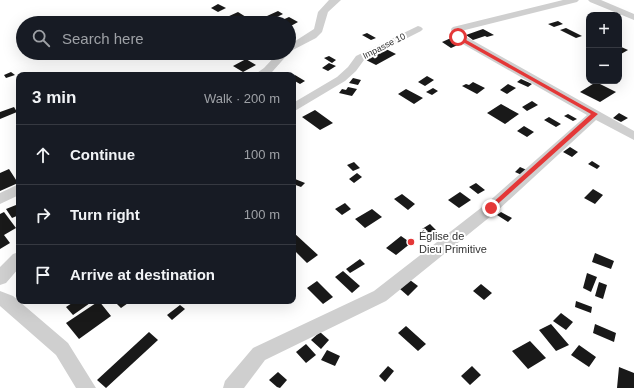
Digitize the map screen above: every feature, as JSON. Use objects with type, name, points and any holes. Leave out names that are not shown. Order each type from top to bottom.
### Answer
[{"type":"street","points":[[296,45],[319,30],[319,22],[323,11],[329,4],[336,0]]},
{"type":"street","points":[[574,0],[456,29],[458,37],[634,136]]},
{"type":"street","points":[[593,0],[634,17]]},
{"type":"street","name":"Impasse 10","points":[[296,106],[341,79],[352,69],[360,58],[418,29]]},
{"type":"street","points":[[265,72],[277,60]]},
{"type":"street","points":[[232,388],[259,354],[380,296],[491,208],[595,114]]},
{"type":"street","points":[[0,199],[16,191]]},
{"type":"street","points":[[0,278],[16,261]]},
{"type":"street","points":[[0,298],[8,301],[62,349],[88,388]]},
{"type":"building","points":[[218,4],[226,8],[218,12],[211,8]]},
{"type":"building","points":[[278,11],[283,14],[279,16],[267,16]]},
{"type":"building","points":[[238,12],[244,16],[229,16]]},
{"type":"building","points":[[558,21],[563,24],[554,27],[548,24]]},
{"type":"building","points":[[566,28],[582,36],[576,38],[560,30]]},
{"type":"building","points":[[483,29],[494,35],[473,40],[466,35]]},
{"type":"building","points":[[367,33],[376,38],[371,40],[362,35]]},
{"type":"building","points":[[451,38],[460,44],[451,48],[442,42]]},
{"type":"building","points":[[622,47],[628,50],[622,53]]},
{"type":"building","points":[[384,48],[396,54],[376,65],[366,60],[373,56],[371,55]]},
{"type":"building","points":[[329,56],[336,60],[332,63],[324,58]]},
{"type":"building","points":[[244,60],[248,60],[256,65],[243,72],[233,66]]},
{"type":"building","points":[[329,63],[336,66],[328,71],[322,68]]},
{"type":"building","points":[[11,72],[15,75],[6,78],[4,75]]},
{"type":"building","points":[[296,76],[305,81],[300,84],[296,82]]},
{"type":"building","points":[[427,76],[434,80],[425,86],[418,82]]},
{"type":"building","points":[[353,78],[361,80],[358,85],[349,83]]},
{"type":"building","points":[[521,79],[532,84],[528,87],[517,82]]},
{"type":"building","points":[[473,82],[485,88],[477,94],[462,86],[466,84],[469,85]]},
{"type":"building","points":[[508,84],[516,88],[507,94],[500,90]]},
{"type":"building","points":[[593,84],[600,84],[616,92],[600,102],[580,92]]},
{"type":"building","points":[[348,87],[357,89],[352,96],[339,93],[342,89],[346,90]]},
{"type":"building","points":[[433,88],[438,91],[432,95],[426,92]]},
{"type":"building","points":[[406,89],[423,98],[414,104],[398,94]]},
{"type":"building","points":[[532,101],[538,105],[527,111],[522,107]]},
{"type":"building","points":[[501,104],[519,114],[505,124],[487,113]]},
{"type":"building","points":[[14,107],[16,110],[16,112],[0,119],[0,112]]},
{"type":"building","points":[[315,110],[333,123],[320,130],[302,117]]},
{"type":"building","points":[[619,113],[628,118],[621,122],[613,118]]},
{"type":"building","points":[[568,114],[577,119],[573,121],[564,116]]},
{"type":"building","points":[[549,117],[561,124],[556,127],[544,120]]},
{"type":"building","points":[[524,126],[534,132],[527,137],[517,131]]},
{"type":"building","points":[[570,147],[578,152],[572,157],[563,152]]},
{"type":"building","points":[[592,161],[600,166],[597,169],[588,164]]},
{"type":"building","points":[[354,162],[360,168],[353,171],[347,165]]},
{"type":"building","points":[[520,167],[529,171],[524,176],[515,172]]},
{"type":"building","points":[[9,169],[16,180],[16,184],[0,191],[0,173]]},
{"type":"building","points":[[357,173],[362,177],[354,183],[349,179]]},
{"type":"building","points":[[296,179],[305,183],[301,187],[296,185]]},
{"type":"building","points":[[476,183],[485,190],[478,194],[469,187]]},
{"type":"building","points":[[593,189],[603,195],[595,204],[584,198]]},
{"type":"building","points":[[460,192],[471,200],[459,208],[448,200]]},
{"type":"building","points":[[402,194],[415,204],[408,210],[394,199]]},
{"type":"building","points":[[345,203],[351,209],[342,215],[335,209]]},
{"type":"building","points":[[16,205],[16,216],[12,218],[6,209]]},
{"type":"building","points":[[372,209],[382,217],[365,228],[355,219]]},
{"type":"building","points":[[4,212],[16,228],[4,235],[10,243],[0,249],[0,214]]},
{"type":"building","points":[[501,212],[512,218],[508,222],[497,215]]},
{"type":"building","points":[[430,224],[436,230],[429,235],[422,229]]},
{"type":"building","points":[[296,235],[318,255],[307,263],[296,252]]},
{"type":"building","points":[[401,236],[411,243],[396,255],[386,248]]},
{"type":"building","points":[[595,253],[614,261],[611,269],[592,262]]},
{"type":"building","points":[[360,259],[365,264],[350,273],[346,269]]},
{"type":"building","points":[[343,271],[360,286],[352,293],[335,277]]},
{"type":"building","points":[[587,273],[597,277],[591,292],[583,288]]},
{"type":"building","points":[[410,280],[418,286],[408,296],[400,289]]},
{"type":"building","points":[[317,281],[333,297],[323,304],[307,288]]},
{"type":"building","points":[[599,282],[607,285],[603,299],[595,296]]},
{"type":"building","points":[[481,284],[492,293],[484,300],[473,291]]},
{"type":"building","points":[[576,301],[592,307],[591,313],[575,307]]},
{"type":"building","points":[[70,304],[89,304],[73,315],[66,307]]},
{"type":"building","points":[[94,304],[101,304],[111,316],[79,339],[66,323]]},
{"type":"building","points":[[117,304],[127,304],[121,308]]},
{"type":"building","points":[[180,305],[185,309],[172,320],[167,315]]},
{"type":"building","points":[[561,313],[573,322],[566,330],[553,321]]},
{"type":"building","points":[[551,324],[569,345],[556,351],[539,330]]},
{"type":"building","points":[[595,324],[616,333],[614,342],[593,333]]},
{"type":"building","points":[[406,326],[426,344],[418,351],[398,333]]},
{"type":"building","points":[[149,332],[158,340],[106,388],[97,380]]},
{"type":"building","points":[[320,332],[329,340],[321,349],[311,340]]},
{"type":"building","points":[[530,341],[546,358],[528,369],[512,351]]},
{"type":"building","points":[[306,344],[316,355],[306,363],[296,352]]},
{"type":"building","points":[[579,345],[596,357],[589,367],[571,355]]},
{"type":"building","points":[[327,350],[340,356],[335,366],[321,360]]},
{"type":"building","points":[[388,366],[394,371],[385,382],[379,376]]},
{"type":"building","points":[[472,366],[481,375],[470,385],[461,376]]},
{"type":"building","points":[[619,367],[634,373],[634,388],[617,388]]},
{"type":"building","points":[[278,372],[287,380],[280,388],[269,380]]},
{"type":"place","name":"Église de Dieu Primitive","points":[[411,242]]},
{"type":"route","points":[[458,37],[595,114],[491,208]]}]
